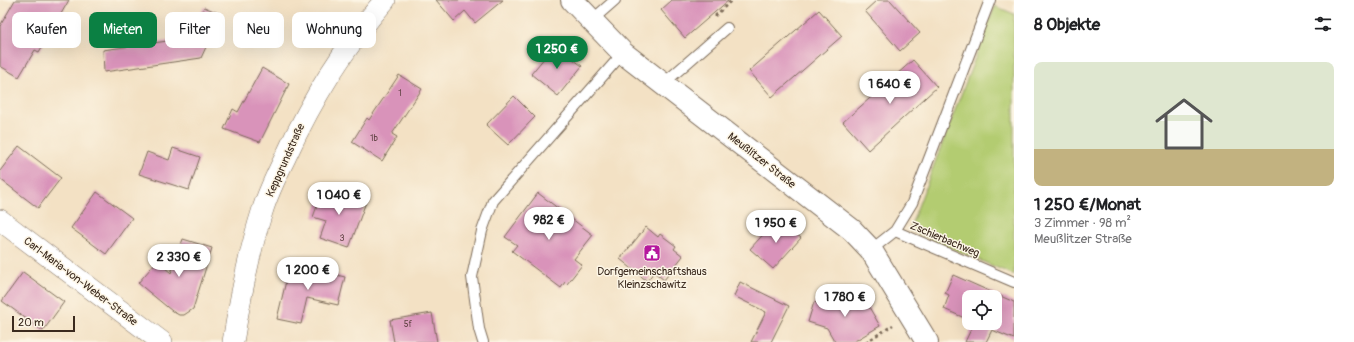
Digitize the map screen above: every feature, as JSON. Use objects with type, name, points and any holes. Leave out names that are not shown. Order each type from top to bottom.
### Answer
[{"type":"street","name":"Keppgrundstraße","points":[[233,342],[238,312],[260,218],[276,175],[303,119],[336,64],[368,19],[385,0]]},
{"type":"street","name":"Meußlitzer Straße","points":[[572,0],[623,53],[852,230],[871,250],[927,342]]},
{"type":"street","name":"Carl-Maria-von-Weber-Straße","points":[[0,220],[162,342]]},
{"type":"lane","points":[[591,21],[615,0]]},
{"type":"lane","points":[[895,230],[912,204],[990,0]]},
{"type":"lane","points":[[663,84],[727,28]]},
{"type":"lane","points":[[483,342],[479,329],[472,277],[482,230],[493,201],[623,53]]},
{"type":"lane","name":"Zschierbachweg","points":[[871,250],[895,230],[1014,282]]},
{"type":"path","points":[[866,342],[910,314]]},
{"type":"green space","points":[[995,6],[1014,14],[1014,275],[909,230]]},
{"type":"building","points":[[15,0],[69,0],[62,12],[12,12],[12,48],[41,48],[39,52],[35,50],[19,77],[0,66],[0,26]]},
{"type":"building","points":[[436,0],[503,0],[475,23],[465,11],[454,21]]},
{"type":"building","points":[[672,0],[729,0],[685,38],[661,10]]},
{"type":"building","points":[[877,0],[890,0],[920,33],[900,51],[865,11]]},
{"type":"building","points":[[204,7],[216,12],[202,12]]},
{"type":"building","points":[[819,10],[842,36],[772,97],[749,71]]},
{"type":"building","points":[[165,41],[165,48],[206,48],[201,58],[104,72],[103,50],[117,48],[157,48],[157,42]]},
{"type":"building","points":[[555,45],[582,66],[558,96],[531,74]]},
{"type":"building","points":[[913,60],[937,87],[868,150],[843,122]]},
{"type":"building","points":[[262,68],[289,84],[260,142],[224,129],[233,109],[238,112]]},
{"type":"building","points":[[399,75],[422,89],[392,134],[397,137],[382,161],[352,142],[367,118],[369,120]]},
{"type":"building","points":[[514,96],[535,117],[508,145],[486,125]]},
{"type":"building","points":[[19,146],[61,178],[38,208],[0,179],[0,171]]},
{"type":"building","points":[[173,148],[200,157],[189,190],[139,174],[147,152],[169,160]]},
{"type":"building","points":[[324,187],[366,202],[349,248],[320,238],[326,221],[313,217]]},
{"type":"building","points":[[97,192],[132,218],[106,254],[71,228]]},
{"type":"building","points":[[538,193],[593,235],[574,259],[582,265],[567,284],[565,282],[561,288],[512,251],[517,245],[505,237]]},
{"type":"building","points":[[778,218],[801,238],[773,269],[750,249]]},
{"type":"building","name":"Dorfgemeinschaftshaus Kleinzschawitz","points":[[646,227],[658,237],[660,234],[676,246],[674,249],[683,256],[664,280],[654,272],[647,281],[620,259]]},
{"type":"building","points":[[183,239],[212,248],[193,309],[184,315],[179,315],[138,283],[157,261],[171,273]]},
{"type":"building","points":[[290,264],[345,277],[338,305],[307,298],[301,324],[277,319]]},
{"type":"building","points":[[23,272],[64,302],[43,331],[2,301]]},
{"type":"building","points":[[953,275],[987,290],[962,290],[962,317],[944,309],[949,295],[945,293]]},
{"type":"building","points":[[740,282],[789,306],[771,342],[751,342],[766,312],[734,296]]},
{"type":"building","points":[[858,288],[880,326],[853,342],[835,342],[827,328],[808,322],[814,302],[826,306]]},
{"type":"building","points":[[1002,297],[1014,302],[1014,339],[992,330],[1002,330]]},
{"type":"building","points":[[432,313],[437,342],[394,342],[390,320]]},
{"type":"building","points":[[971,330],[992,330],[986,342],[965,342]]},
{"type":"place","name":"Dorfgemeinschaftshaus Kleinzschawitz","points":[[652,253]]}]
